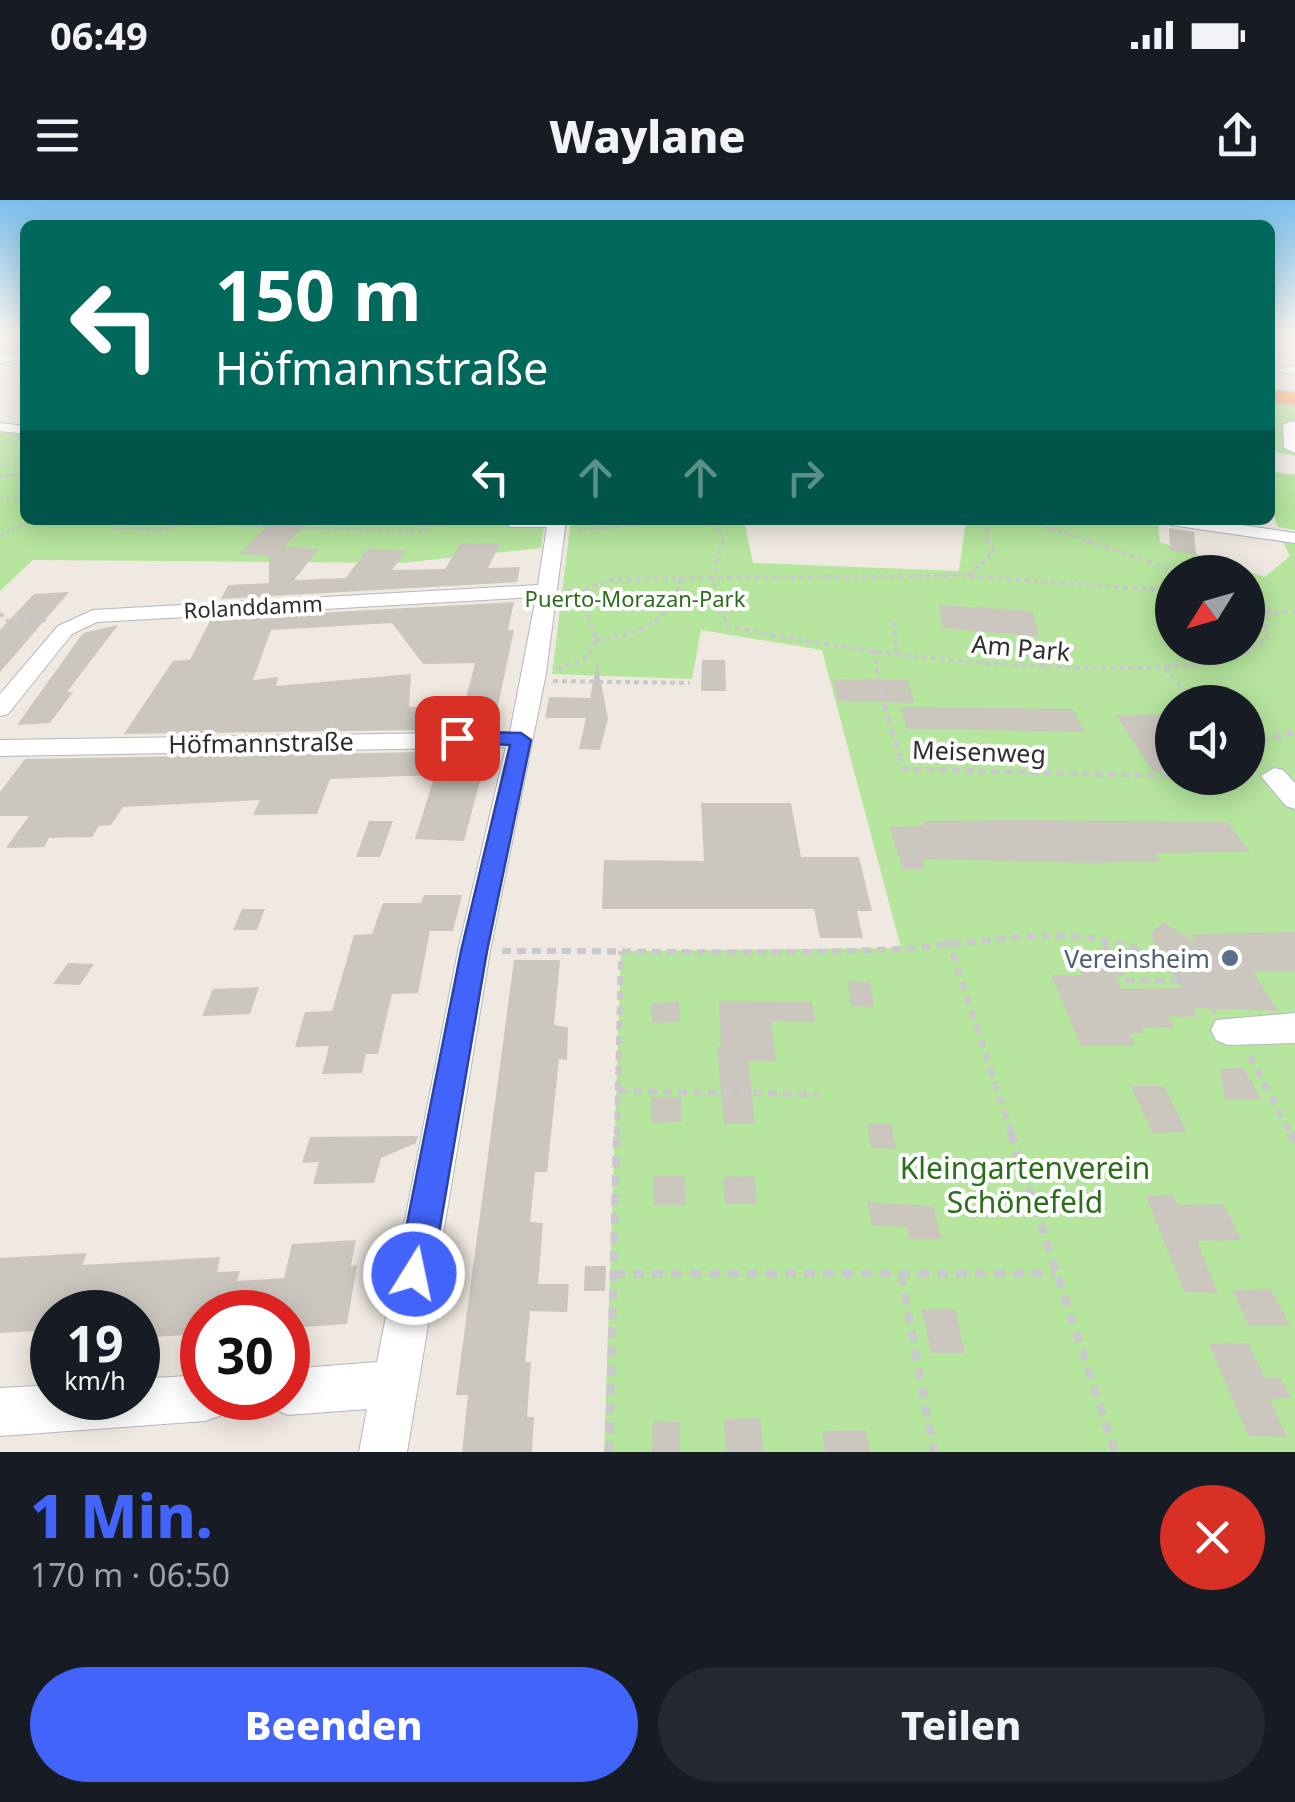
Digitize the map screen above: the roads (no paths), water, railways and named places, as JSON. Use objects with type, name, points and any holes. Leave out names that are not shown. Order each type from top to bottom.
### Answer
[{"type":"street","points":[[1290,425],[1290,448],[1295,449]]},
{"type":"street","points":[[1206,525],[1295,538]]},
{"type":"street","points":[[383,1452],[474,951],[534,677],[557,526]]},
{"type":"street","name":"Rolanddamm","points":[[0,709],[64,630],[79,620],[548,590]]},
{"type":"street","name":"Höfmannstraße","points":[[0,748],[521,740]]},
{"type":"street","points":[[1274,776],[1295,800]]},
{"type":"street","points":[[1228,1030],[1295,1028]]},
{"type":"street","points":[[310,1390],[395,1384]]},
{"type":"street","points":[[0,1412],[180,1400]]},
{"type":"place","name":"Vereinsheim","points":[[1230,958]]},
{"type":"park label","name":"Puerto-Morazan-Park","points":[[635,598]]},
{"type":"park label","name":"Kleingartenverein Schönefeld","points":[[1025,1184]]}]
